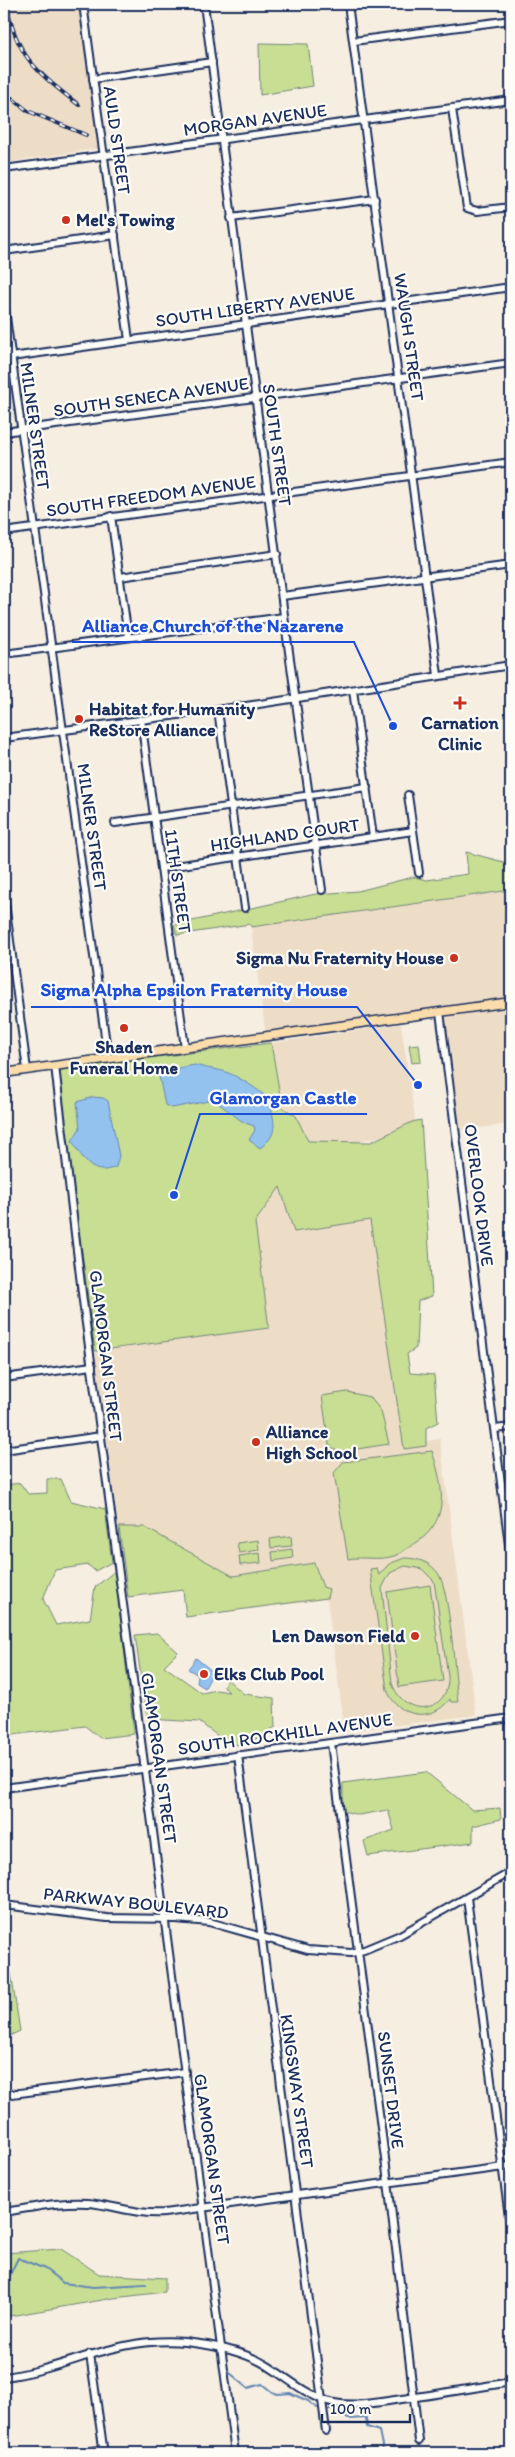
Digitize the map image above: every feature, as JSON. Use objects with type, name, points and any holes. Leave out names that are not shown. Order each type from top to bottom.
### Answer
[{"type":"main road","points":[[4,1073],[511,1002]]},
{"type":"street","name":"AULD STREET","points":[[83,4],[129,340]]},
{"type":"street","name":"SOUTH STREET","points":[[204,4],[284,617],[322,890]]},
{"type":"street","name":"WAUGH STREET","points":[[348,4],[438,675]]},
{"type":"street","points":[[354,41],[511,20]]},
{"type":"street","points":[[93,79],[212,62]]},
{"type":"street","name":"MORGAN AVENUE","points":[[4,169],[511,100]]},
{"type":"street","points":[[452,109],[467,208],[477,211],[511,207]]},
{"type":"street","points":[[231,218],[375,199]]},
{"type":"street","points":[[4,251],[115,235]]},
{"type":"street","name":"SOUTH LIBERTY AVENUE","points":[[7,358],[511,287]]},
{"type":"street","name":"MILNER STREET","points":[[4,303],[7,358],[21,429],[108,1058]]},
{"type":"street","name":"SOUTH SENECA AVENUE","points":[[4,432],[511,363]]},
{"type":"street","name":"SOUTH FREEDOM AVENUE","points":[[4,532],[511,462]]},
{"type":"street","points":[[111,516],[128,637]]},
{"type":"street","points":[[120,576],[277,554]]},
{"type":"street","points":[[282,596],[511,565]]},
{"type":"street","points":[[4,654],[284,617]]},
{"type":"street","points":[[4,738],[218,710],[438,675],[511,666]]},
{"type":"street","points":[[353,690],[373,837]]},
{"type":"street","points":[[218,710],[245,908]]},
{"type":"street","name":"11TH STREET","points":[[141,719],[185,1048]]},
{"type":"street","points":[[115,823],[367,787]]},
{"type":"street","points":[[408,795],[419,873]]},
{"type":"street","name":"HIGHLAND COURT","points":[[161,868],[413,831]]},
{"type":"street","points":[[4,895],[27,1070]]},
{"type":"street","name":"OVERLOOK DRIVE","points":[[440,1012],[509,1524],[511,1560]]},
{"type":"street","name":"GLAMORGAN STREET","points":[[54,1066],[235,2453]]},
{"type":"street","points":[[4,1378],[92,1366]]},
{"type":"street","points":[[495,1429],[511,1427]]},
{"type":"street","points":[[4,1450],[101,1436]]},
{"type":"street","name":"SOUTH ROCKHILL AVENUE","points":[[4,1788],[511,1718]]},
{"type":"street","name":"SUNSET DRIVE","points":[[331,1743],[388,2182],[419,2441]]},
{"type":"street","name":"KINGSWAY STREET","points":[[238,1755],[326,2432]]},
{"type":"street","name":"PARKWAY BOULEVARD","points":[[4,1905],[107,1918],[209,1922],[261,1936],[282,1944],[318,1952],[358,1952],[400,1935],[511,1872]]},
{"type":"street","points":[[467,1898],[511,2232]]},
{"type":"street","points":[[4,2095],[185,2072]]},
{"type":"street","points":[[4,2212],[74,2203],[95,2204],[144,2214],[204,2208],[511,2166]]},
{"type":"street","points":[[4,2378],[50,2368],[114,2347],[156,2342],[184,2342],[222,2348],[255,2359],[322,2399],[353,2404],[415,2398],[511,2382]]},
{"type":"street","points":[[78,2453],[100,2450],[103,2447],[90,2354]]},
{"type":"shaded area","points":[[4,4],[79,4],[101,148],[4,163]]},
{"type":"shaded area","points":[[511,890],[511,999],[266,1036],[251,927]]},
{"type":"shaded area","points":[[511,1002],[511,1124],[455,1131],[440,1012]]},
{"type":"shaded area","name":"Alliance High School","points":[[401,1024],[417,1132],[363,1140],[405,1444],[440,1439],[476,1715],[345,1732],[327,1599],[186,1617],[183,1590],[128,1597],[95,1351],[269,1328],[255,1222],[292,1167],[271,1043]]},
{"type":"green space","points":[[259,43],[308,44],[313,86],[260,95]]},
{"type":"green space","points":[[466,852],[511,864],[511,890],[251,927],[250,924],[177,935],[174,925],[316,894],[358,891],[413,877],[427,880],[468,874]]},
{"type":"green space","points":[[271,1043],[282,1107],[296,1116],[308,1141],[371,1142],[412,1122],[421,1120],[432,1296],[418,1301],[416,1348],[407,1354],[410,1373],[434,1375],[438,1422],[426,1428],[426,1446],[404,1449],[370,1220],[294,1232],[280,1187],[255,1222],[269,1328],[95,1351],[58,1069]]},
{"type":"green space","points":[[419,1044],[421,1062],[412,1063],[409,1045]]},
{"type":"green space","points":[[347,1392],[370,1397],[381,1411],[389,1444],[338,1452],[329,1445],[322,1396]]},
{"type":"green space","points":[[432,1451],[441,1492],[441,1504],[433,1527],[424,1537],[394,1556],[348,1559],[334,1473],[343,1462]]},
{"type":"green space","points":[[47,1479],[61,1479],[71,1501],[105,1509],[112,1562],[95,1571],[88,1565],[55,1570],[43,1599],[56,1625],[90,1619],[95,1587],[115,1571],[134,1734],[100,1738],[85,1726],[4,1736],[4,1513],[9,1512],[6,1485],[20,1483],[28,1494],[47,1493]]},
{"type":"green space","points":[[119,1527],[144,1527],[233,1576],[314,1563],[323,1587],[329,1589],[327,1598],[186,1617],[183,1590],[128,1597]]},
{"type":"green space","points":[[291,1536],[292,1546],[271,1548],[270,1539]]},
{"type":"green space","points":[[258,1540],[259,1550],[239,1553],[237,1543]]},
{"type":"green space","points":[[292,1549],[293,1558],[273,1561],[272,1552]]},
{"type":"green space","points":[[260,1553],[261,1563],[240,1565],[239,1556]]},
{"type":"green space","points":[[404,1558],[423,1561],[435,1569],[442,1582],[449,1614],[458,1702],[451,1702],[450,1699],[443,1707],[434,1712],[416,1714],[407,1711],[399,1707],[387,1690],[370,1569],[377,1568],[379,1575],[389,1564]],"holes":[[[405,1566],[422,1569],[434,1581],[448,1676],[447,1689],[442,1698],[434,1704],[416,1707],[398,1695],[392,1683],[382,1588],[390,1573]]]},
{"type":"green space","name":"Len Dawson Field","points":[[430,1585],[443,1681],[399,1687],[387,1592]]},
{"type":"green space","points":[[157,1633],[178,1652],[164,1666],[202,1693],[216,1690],[229,1692],[223,1686],[228,1680],[244,1694],[274,1698],[275,1727],[248,1744],[230,1745],[199,1722],[147,1719],[135,1635]]},
{"type":"green space","points":[[426,1772],[472,1810],[500,1808],[501,1819],[473,1826],[473,1842],[368,1856],[364,1841],[394,1830],[388,1810],[359,1815],[343,1811],[343,1783]]},
{"type":"green space","points":[[11,1973],[20,2031],[9,2036],[6,2055],[4,2056],[4,1974]]},
{"type":"green space","points":[[61,2249],[99,2274],[165,2278],[165,2292],[114,2298],[4,2317],[4,2253]]},
{"type":"water","points":[[195,1065],[224,1071],[252,1086],[269,1099],[274,1126],[271,1138],[266,1143],[260,1148],[249,1140],[255,1130],[254,1126],[243,1122],[214,1100],[172,1108],[165,1105],[159,1076],[161,1071]]},
{"type":"water","points":[[93,1097],[103,1098],[108,1101],[119,1156],[116,1167],[107,1170],[100,1170],[88,1164],[72,1141],[80,1128],[77,1102]]},
{"type":"water","name":"Elks Club Pool","points":[[196,1658],[213,1672],[205,1688],[197,1683],[198,1675],[188,1669]]},
{"type":"waterway","points":[[4,2287],[18,2258],[45,2269],[63,2283],[93,2287],[146,2284]]},
{"type":"waterway","points":[[230,2373],[248,2388],[262,2384],[272,2392],[278,2394],[290,2393],[308,2401],[317,2408]]},
{"type":"waterway","points":[[328,2410],[335,2410],[348,2419],[366,2418],[367,2427],[379,2431],[383,2450],[400,2453]]},
{"type":"railway","points":[[7,4],[16,37],[23,51],[41,73],[79,105]]},
{"type":"railway","points":[[4,92],[28,111],[86,135]]},
{"type":"place","name":"Mel's Towing","points":[[66,220]]},
{"type":"place","name":"Carnation Clinic","points":[[460,703]]},
{"type":"place","name":"Habitat for Humanity ReStore Alliance","points":[[79,719]]},
{"type":"place","name":"Alliance Church of the Nazarene","points":[[393,726]]},
{"type":"place","name":"Sigma Nu Fraternity House","points":[[454,958]]},
{"type":"place","name":"Shaden Funeral Home","points":[[124,1028]]},
{"type":"place","name":"Sigma Alpha Epsilon Fraternity House","points":[[418,1085]]},
{"type":"place","name":"Glamorgan Castle","points":[[174,1195]]},
{"type":"place","name":"Alliance High School","points":[[256,1442]]},
{"type":"place","name":"Len Dawson Field","points":[[415,1636]]},
{"type":"place","name":"Elks Club Pool","points":[[204,1674]]}]
